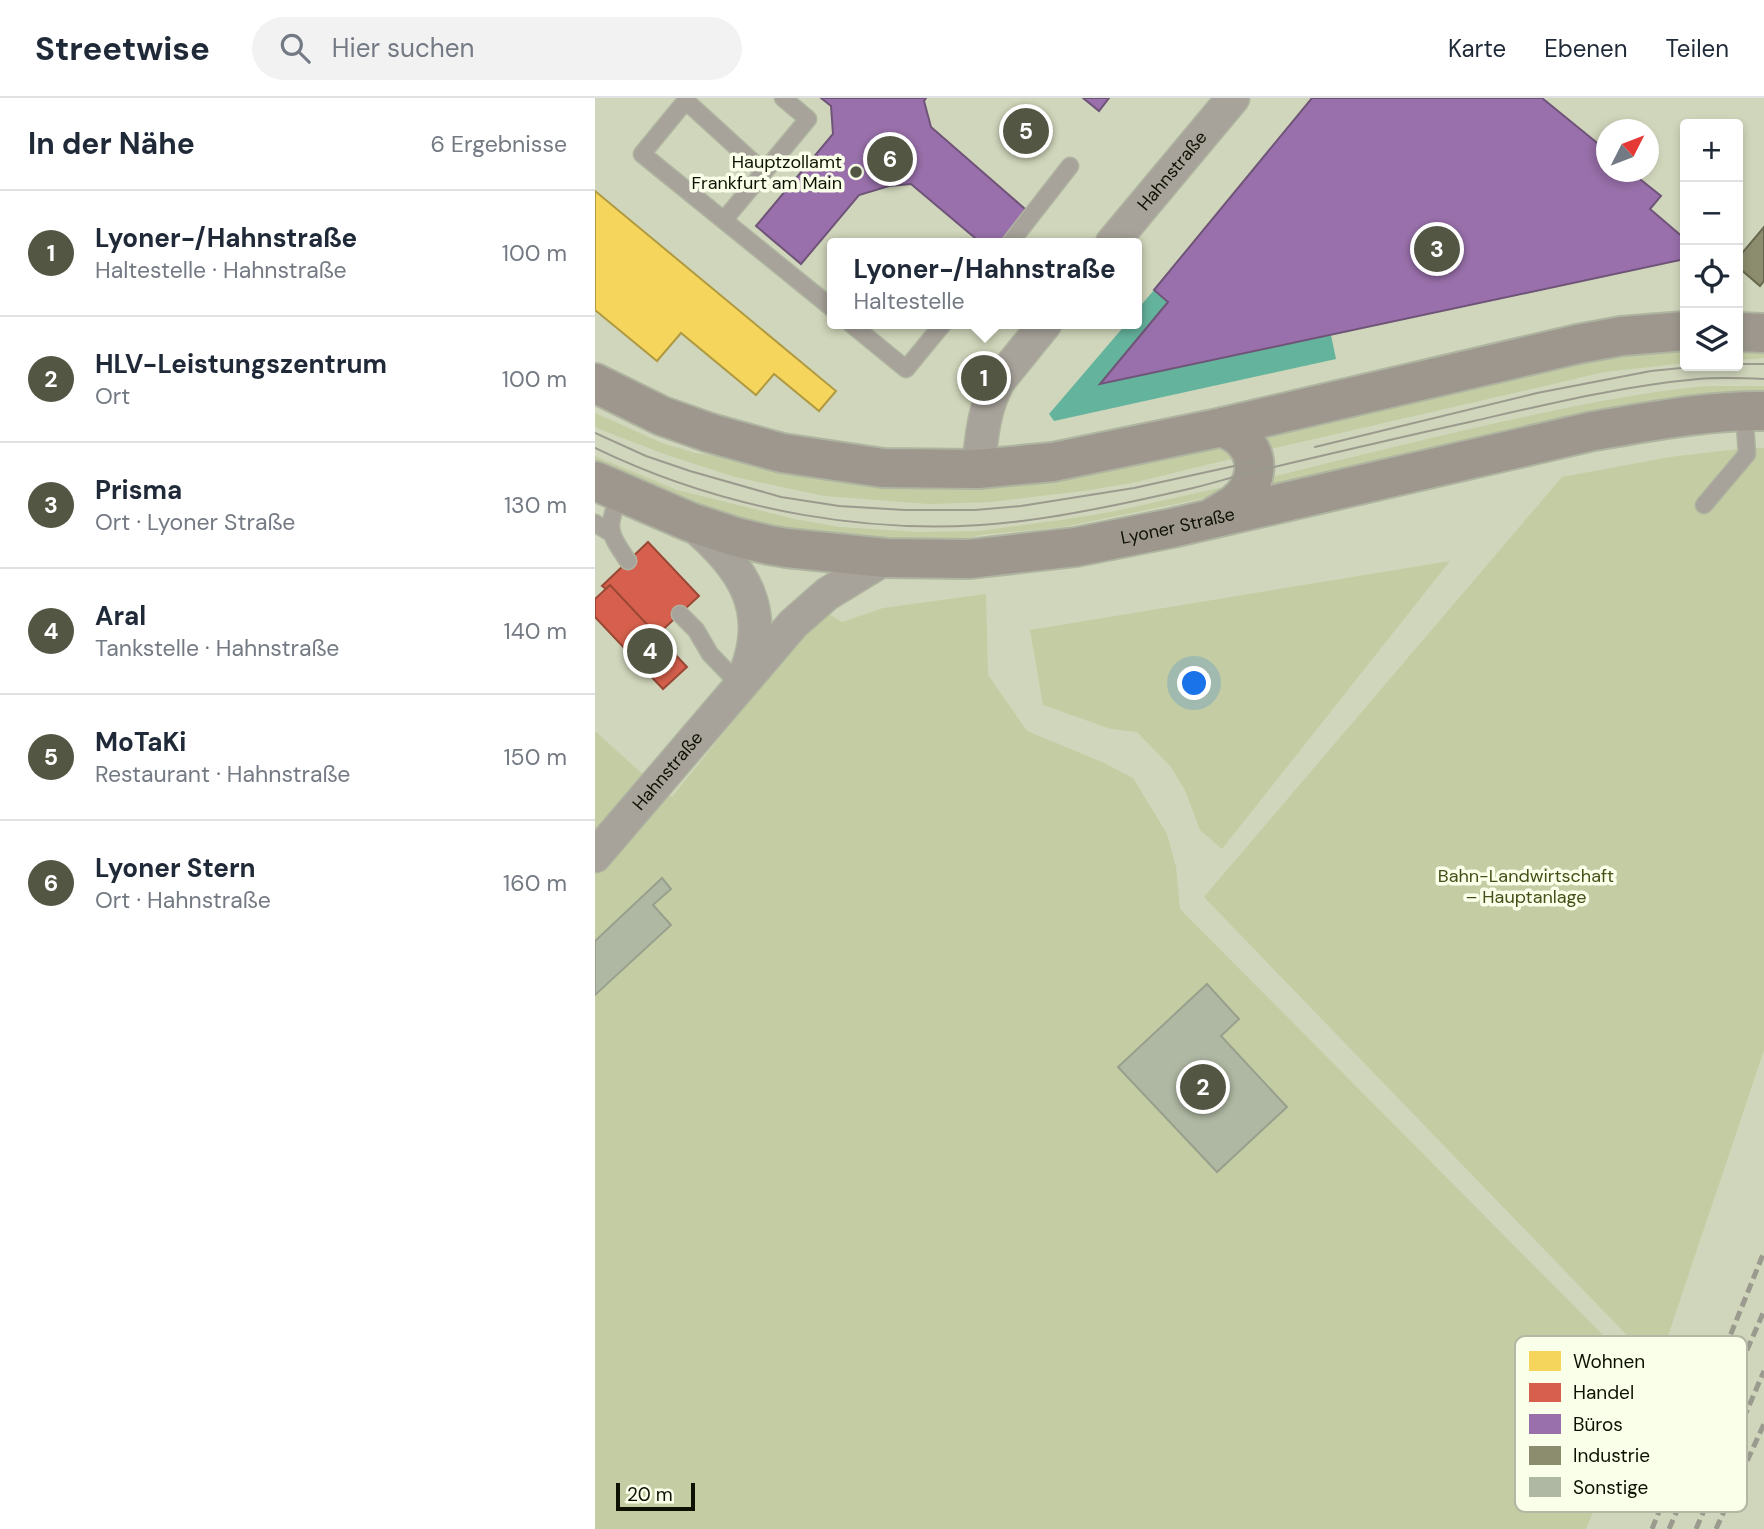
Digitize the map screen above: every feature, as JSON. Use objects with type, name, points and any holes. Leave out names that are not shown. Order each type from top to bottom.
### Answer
[{"type":"main road","points":[[595,383],[662,416],[782,453],[883,468],[978,469],[1053,462],[1223,427],[1578,344],[1622,336],[1680,331]]},
{"type":"main road","points":[[1743,332],[1764,333]]},
{"type":"main road","name":"Lyoner Straße","points":[[608,486],[690,522],[736,537],[787,548],[886,558],[969,559],[1076,547],[1172,528],[1593,431],[1656,420],[1754,410]]},
{"type":"main road","points":[[1210,519],[1236,503],[1253,481],[1254,461],[1248,446],[1240,437],[1223,427]]},
{"type":"street","name":"Hahnstraße","points":[[1116,238],[1230,99]]},
{"type":"street","points":[[978,469],[983,425],[998,382],[1040,329]]},
{"type":"street","name":"Hahnstraße","points":[[690,522],[730,560],[746,585],[751,601],[754,647],[740,685]]},
{"type":"street","name":"Hahnstraße","points":[[595,856],[793,624],[827,594],[886,558]]},
{"type":"lane","points":[[724,220],[808,119],[783,98]]},
{"type":"lane","points":[[764,172],[687,99],[642,154],[827,304]]},
{"type":"lane","points":[[1014,238],[1070,166]]},
{"type":"lane","points":[[857,329],[906,369],[939,329]]},
{"type":"lane","points":[[1704,505],[1747,454],[1754,410]]},
{"type":"lane","points":[[608,486],[611,533]]},
{"type":"lane","points":[[595,523],[611,533],[628,561]]},
{"type":"lane","points":[[680,614],[696,630],[710,654],[740,685]]},
{"type":"green space","points":[[1680,347],[1680,364],[1605,372],[1271,449],[1264,437],[1576,357]]},
{"type":"green space","points":[[1743,348],[1764,349],[1764,358],[1743,360]]},
{"type":"green space","points":[[1707,386],[1764,386],[1764,398],[1259,494],[1268,478],[1401,445],[1598,402]]},
{"type":"green space","points":[[595,413],[662,443],[695,453],[741,459],[1224,446],[1235,458],[1132,483],[1090,490],[990,502],[929,504],[824,496],[735,477],[599,429],[595,426]]},
{"type":"green space","name":"Bahn-Landwirtschaft – Hauptanlage","points":[[1764,448],[1764,1050],[1668,1336],[1628,1336],[1204,897],[1562,477],[1670,457]]},
{"type":"green space","points":[[595,456],[677,490],[794,519],[840,527],[917,532],[980,531],[1061,520],[1111,512],[1233,485],[1220,495],[1063,527],[980,535],[944,545],[871,548],[691,509],[595,467]]},
{"type":"green space","points":[[1450,561],[1222,849],[1200,830],[1185,790],[1171,767],[1137,732],[1111,729],[1043,705],[1030,630]]},
{"type":"green space","points":[[986,594],[988,675],[1027,731],[1133,778],[1167,834],[1176,867],[1180,909],[1604,1336],[1515,1336],[1515,1512],[1593,1512],[1586,1529],[595,1529],[595,731],[672,797],[807,631],[829,614],[842,622],[883,608]]},
{"type":"water","points":[[1154,290],[1168,302],[1101,384],[1331,335],[1336,359],[1054,421],[1049,414],[1122,329],[1142,329],[1142,304]]},
{"type":"building: Wohnen","points":[[595,191],[836,391],[819,411],[774,374],[756,395],[681,333],[657,361],[595,310]]},
{"type":"building: Handel","points":[[648,542],[699,596],[657,635],[610,585],[606,589],[602,586]]},
{"type":"building: Handel","points":[[610,585],[687,667],[663,689],[595,617],[595,599]]},
{"type":"building: Büros","points":[[821,98],[926,98],[924,101],[931,127],[1032,215],[1012,238],[975,238],[911,184],[889,186],[859,195],[801,264],[756,226],[833,134],[831,106]]},
{"type":"building: Büros","points":[[1083,98],[1109,98],[1099,111]]},
{"type":"building: Büros","points":[[1312,98],[1542,98],[1596,142],[1596,182],[1644,182],[1661,196],[1650,209],[1680,235],[1680,260],[1100,384],[1168,302],[1154,290]]},
{"type":"building: Industrie","points":[[1764,227],[1764,281],[1760,286],[1743,271],[1743,252]]},
{"type":"building: Sonstige","points":[[662,878],[671,889],[653,905],[671,925],[595,995],[595,941]]},
{"type":"building: Sonstige","points":[[1207,984],[1239,1019],[1221,1036],[1287,1107],[1217,1172],[1118,1067]]},
{"type":"tram line","points":[[1743,364],[1764,364]]},
{"type":"tram line","points":[[1315,447],[1537,393],[1651,371],[1680,368]]},
{"type":"tram line","points":[[595,448],[696,489],[749,504],[858,522],[968,526],[1086,511],[1193,488],[1392,439],[1613,391],[1698,379],[1764,379]]},
{"type":"tram line","points":[[595,433],[646,456],[781,497],[839,506],[905,510],[975,510],[1021,506],[1134,488],[1257,461]]},
{"type":"railway","points":[[1730,1336],[1764,1252]]},
{"type":"railway","points":[[1747,1350],[1764,1311]]},
{"type":"railway","points":[[1747,1410],[1764,1371]]},
{"type":"railway","points":[[1747,1461],[1764,1424]]},
{"type":"railway","points":[[1652,1529],[1659,1512]]},
{"type":"railway","points":[[1669,1529],[1676,1512]]},
{"type":"railway","points":[[1696,1529],[1703,1512]]},
{"type":"railway","points":[[1716,1529],[1724,1512]]},
{"type":"place","name":"MoTaKi","points":[[1026,131]]},
{"type":"place","name":"Lyoner Stern","points":[[890,159]]},
{"type":"place","name":"Hauptzollamt Frankfurt am Main","points":[[856,172]]},
{"type":"place","name":"Prisma","points":[[1437,249]]},
{"type":"place","name":"Lyoner-/Hahnstraße","points":[[984,378]]},
{"type":"place","name":"Aral","points":[[650,651]]},
{"type":"place","name":"HLV-Leistungszentrum","points":[[1203,1087]]}]
